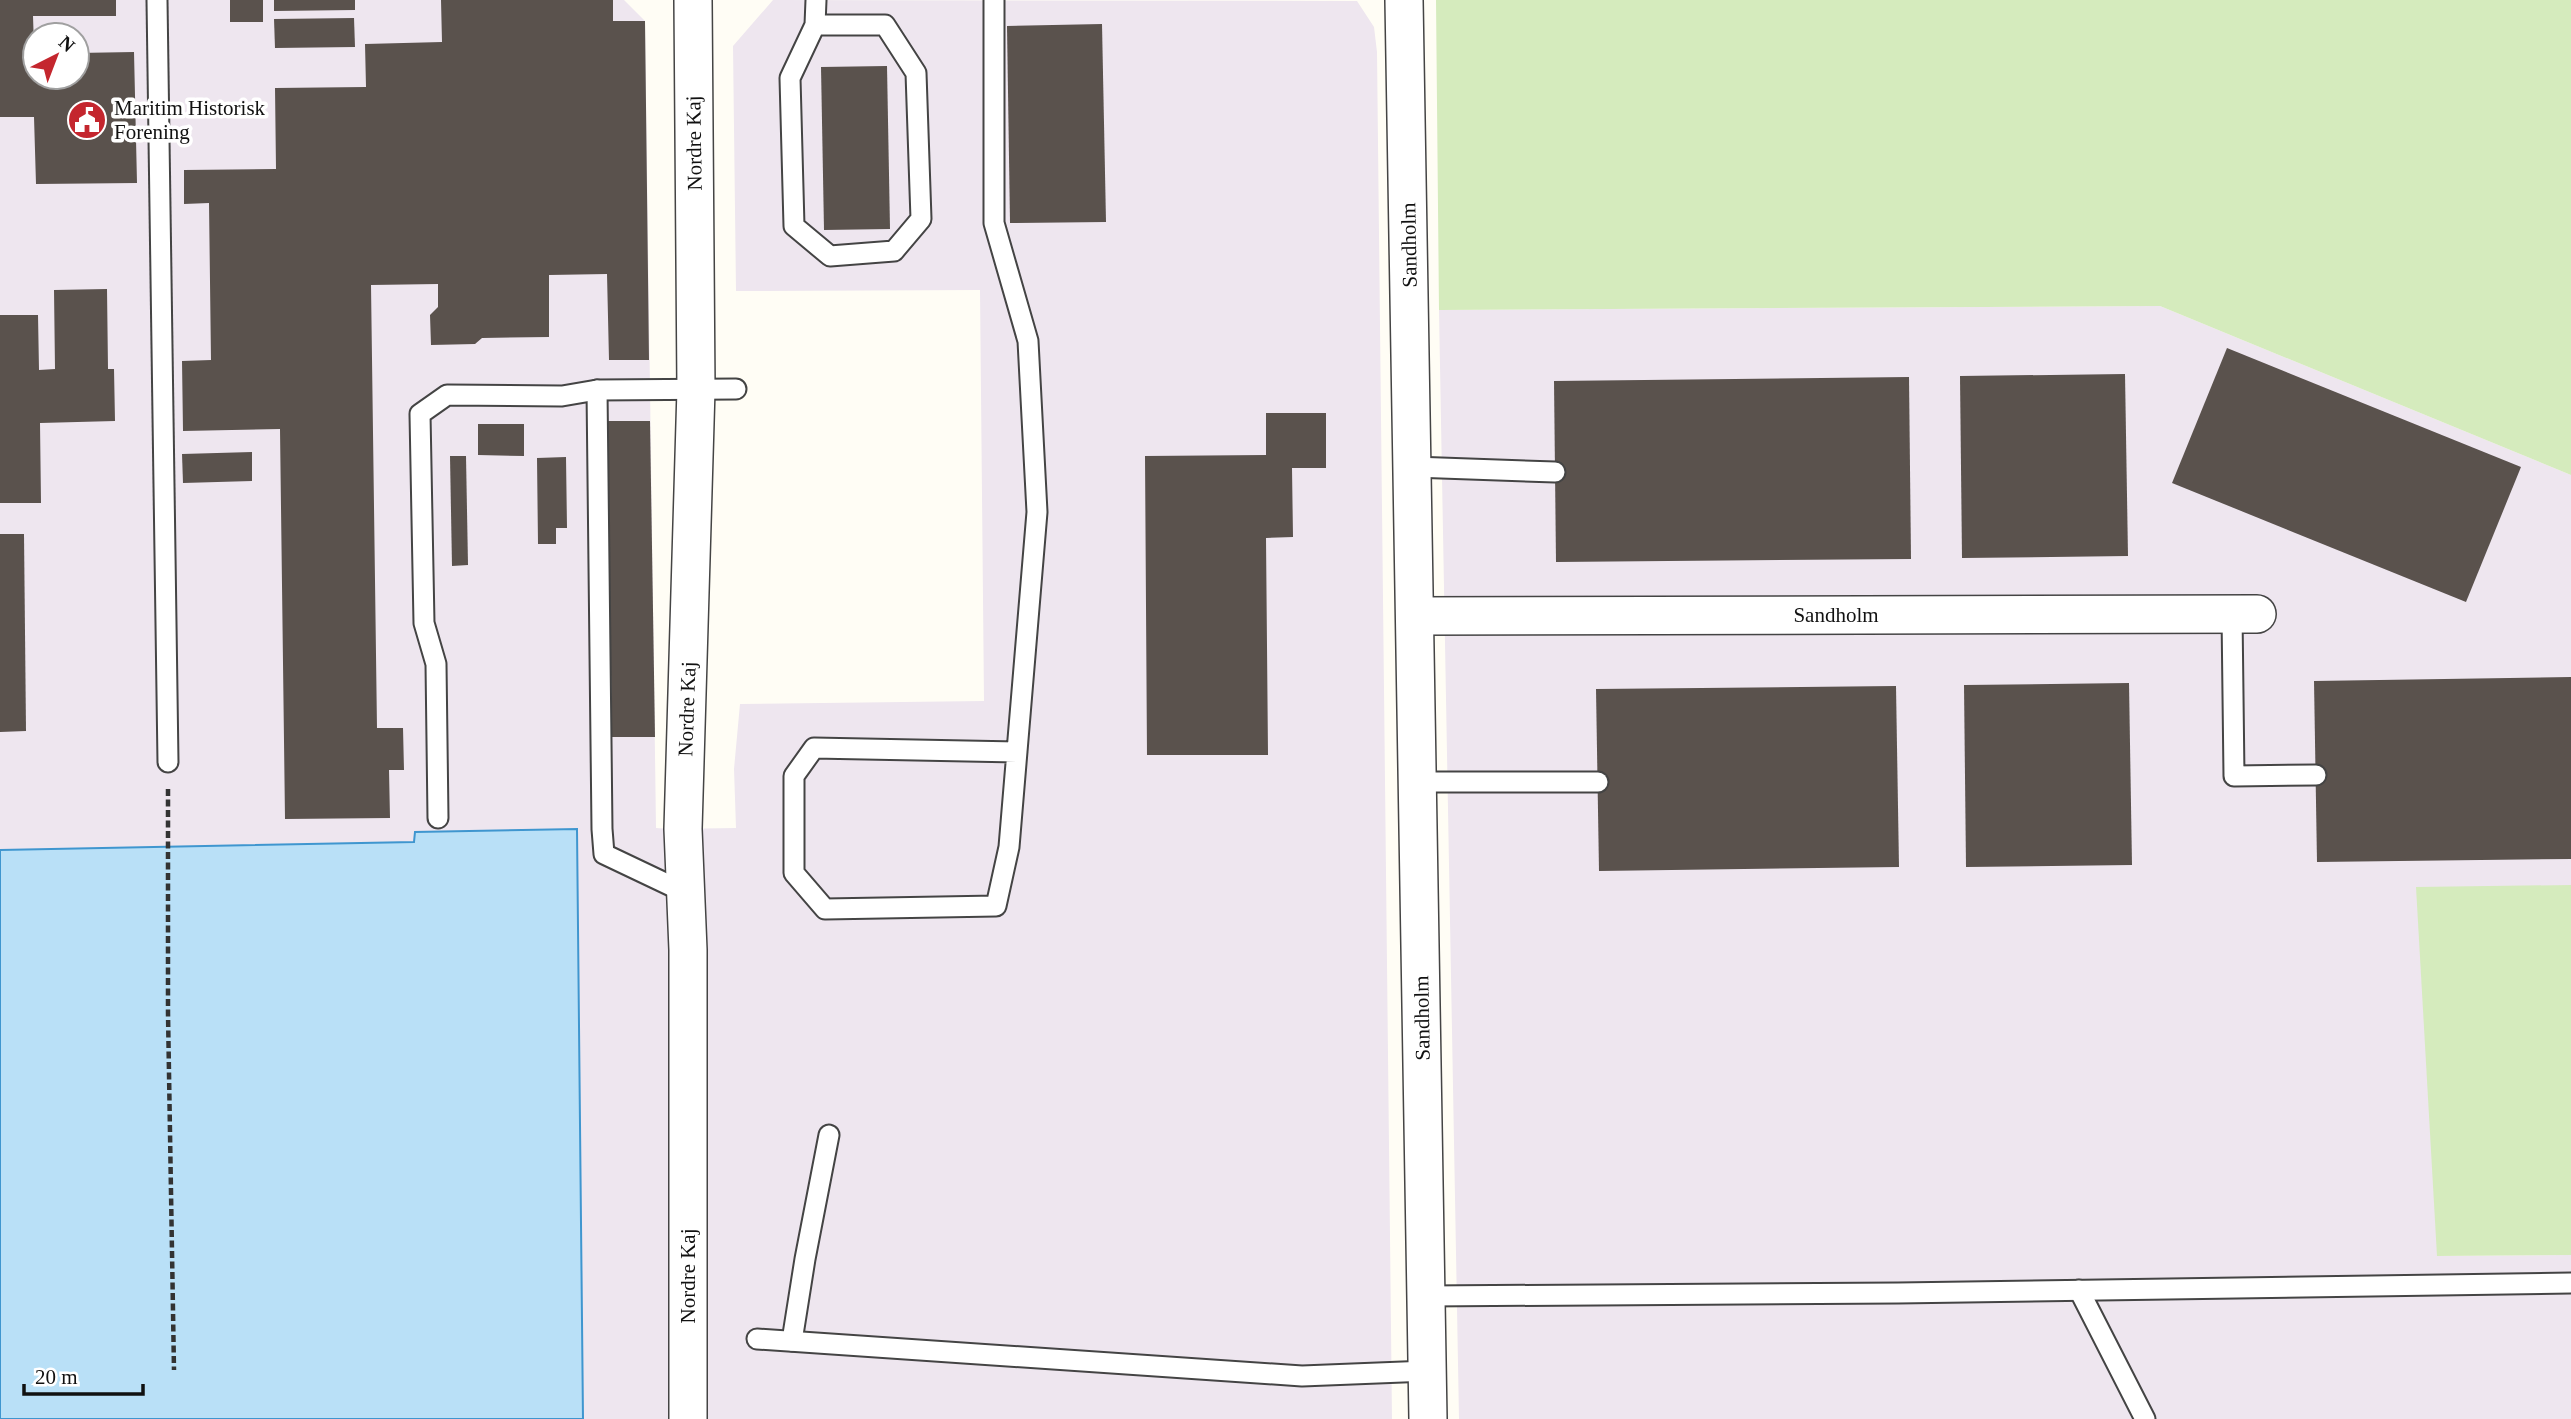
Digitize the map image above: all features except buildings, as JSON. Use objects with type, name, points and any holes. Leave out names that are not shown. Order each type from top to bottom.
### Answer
[{"type":"street","name":"Nordre Kaj","points":[[688,1419],[688,950],[683,829],[696,389],[693,0]]},
{"type":"street","name":"Sandholm","points":[[1404,0],[1428,1419]]},
{"type":"street","name":"Sandholm","points":[[1415,616],[2244,614]]},
{"type":"lane","points":[[157,0],[168,762]]},
{"type":"lane","points":[[815,25],[885,25],[916,73],[921,219],[894,251],[830,256],[794,226],[790,78],[815,25],[816,0]]},
{"type":"lane","points":[[994,0],[994,223],[1028,341],[1037,512],[1009,847],[996,906],[825,909],[794,873],[794,776],[814,748],[1017,751]]},
{"type":"lane","points":[[438,818],[436,664],[424,623],[420,414],[447,395],[562,396],[597,390],[736,389]]},
{"type":"lane","points":[[597,390],[601,829],[604,855],[686,893]]},
{"type":"lane","points":[[1413,467],[1555,472]]},
{"type":"lane","points":[[2244,614],[2234,776],[2316,775]]},
{"type":"lane","points":[[1419,782],[1598,782]]},
{"type":"lane","points":[[792,1341],[829,1135]]},
{"type":"lane","points":[[1427,1296],[2571,1283]]},
{"type":"lane","points":[[2079,1290],[2145,1419]]},
{"type":"lane","points":[[757,1339],[1302,1376],[1428,1371]]},
{"type":"path","points":[[168,762],[168,1013],[174,1370]]},
{"type":"shaded area","points":[[0,0],[624,0],[645,21],[656,828],[670,829],[736,828],[734,769],[740,704],[984,701],[980,290],[736,291],[733,46],[773,0],[1357,1],[1374,27],[1377,52],[1392,1419],[583,1419],[577,830],[415,832],[415,842],[0,850]]},
{"type":"shaded area","points":[[2160,306],[2571,475],[2571,886],[2437,1256],[2571,1255],[2571,1419],[1459,1419],[1439,310]]},
{"type":"green space","points":[[1436,0],[2571,0],[2571,475],[2160,306],[1439,310]]},
{"type":"green space","points":[[2571,885],[2571,1255],[2437,1256],[2416,887]]},
{"type":"water","points":[[577,829],[583,1419],[0,1419],[0,850],[414,842],[415,832]]},
{"type":"place","name":"Maritim Historisk Forening","points":[[87,120]]}]
